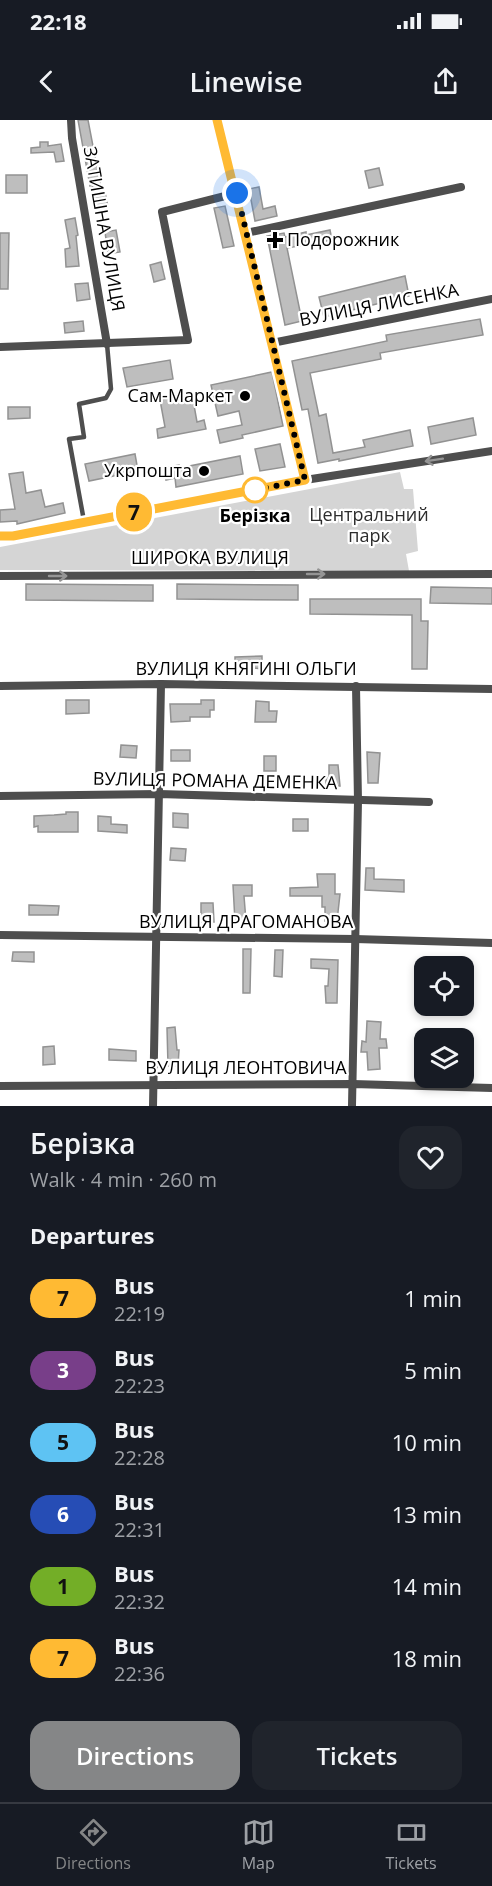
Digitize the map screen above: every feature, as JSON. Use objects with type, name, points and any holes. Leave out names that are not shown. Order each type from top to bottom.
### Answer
[{"type":"street","name":"ЗАТИШНА ВУЛИЦЯ","points":[[71,120],[72,138],[107,344]]},
{"type":"street","points":[[218,120],[305,480]]},
{"type":"street","points":[[246,233],[461,187]]},
{"type":"street","points":[[0,347],[188,340],[162,212],[237,193]]},
{"type":"street","name":"ВУЛИЦЯ ЛИСЕНКА","points":[[272,343],[492,299]]},
{"type":"street","points":[[0,536],[13,536],[305,480],[492,451]]},
{"type":"street","name":"ШИРОКА ВУЛИЦЯ","points":[[0,576],[492,574]]},
{"type":"street","points":[[153,1106],[161,684]]},
{"type":"street","name":"ВУЛИЦЯ КНЯГИНІ ОЛЬГИ","points":[[0,686],[161,684],[492,689]]},
{"type":"street","points":[[352,1106],[358,801],[356,686]]},
{"type":"street","name":"ВУЛИЦЯ РОМАНА ДЕМЕНКА","points":[[0,796],[159,794],[429,802]]},
{"type":"street","name":"ВУЛИЦЯ ДРАГОМАНОВА","points":[[0,935],[492,943]]},
{"type":"street","name":"ВУЛИЦЯ ЛЕОНТОВИЧА","points":[[0,1086],[353,1084],[492,1088]]},
{"type":"lane","points":[[84,521],[69,439],[84,436],[79,404],[106,398],[111,389],[107,344]]},
{"type":"green space","name":"Центральний парк","points":[[400,472],[404,489],[413,489],[418,551],[406,554],[409,571],[0,570],[0,547]]},
{"type":"building","points":[[78,120],[88,120],[102,193],[105,192],[108,207],[97,210],[92,185],[90,186]]},
{"type":"building","points":[[40,142],[48,142],[48,146],[61,144],[64,161],[56,162],[54,152],[31,153],[31,148],[40,147]]},
{"type":"building","points":[[379,168],[383,185],[369,188],[365,171]]},
{"type":"building","points":[[6,175],[27,175],[27,193],[6,193]]},
{"type":"building","points":[[259,187],[263,209],[275,206],[277,216],[255,221],[249,189]]},
{"type":"building","points":[[225,206],[234,246],[223,248],[214,208]]},
{"type":"building","points":[[75,218],[79,266],[66,267],[65,249],[70,248],[65,220]]},
{"type":"building","points":[[116,230],[120,252],[108,254],[105,232]]},
{"type":"building","points":[[330,230],[332,240],[287,248],[302,321],[285,325],[267,236],[284,233],[285,237],[306,232],[306,235]]},
{"type":"building","points":[[0,233],[9,233],[8,289],[0,289]]},
{"type":"building","points":[[161,262],[165,279],[154,282],[150,265]]},
{"type":"building","points":[[405,276],[409,296],[324,317],[319,297]]},
{"type":"building","points":[[88,283],[90,299],[77,301],[75,284]]},
{"type":"building","points":[[480,319],[483,335],[380,353],[381,359],[310,373],[319,416],[326,414],[333,453],[365,447],[363,440],[410,430],[413,446],[318,463],[308,409],[302,410],[292,361],[387,341],[386,335]]},
{"type":"building","points":[[83,321],[84,331],[65,333],[64,323]]},
{"type":"building","points":[[170,360],[173,379],[127,387],[123,368]]},
{"type":"building","name":"Сам-Маркет","points":[[272,372],[283,426],[242,435],[243,438],[220,443],[217,430],[242,425],[239,411],[218,416],[211,385]]},
{"type":"building","points":[[192,394],[197,422],[204,420],[206,429],[158,438],[157,429],[165,427],[160,400]]},
{"type":"building","points":[[8,407],[30,407],[30,418],[8,419]]},
{"type":"building","points":[[473,418],[476,435],[431,444],[428,427]]},
{"type":"building","points":[[280,444],[285,467],[260,471],[255,449]]},
{"type":"building","points":[[135,454],[138,471],[89,481],[85,464]]},
{"type":"building","name":"Укрпошта","points":[[240,456],[243,474],[176,487],[175,478],[166,480],[164,468],[179,465],[179,468]]},
{"type":"building","points":[[23,472],[26,493],[41,490],[45,507],[63,503],[65,513],[17,524],[17,521],[0,522],[0,510],[15,509],[9,474]]},
{"type":"building","points":[[26,584],[153,585],[153,601],[26,600]]},
{"type":"building","points":[[177,584],[298,585],[298,600],[177,599]]},
{"type":"building","points":[[431,587],[492,588],[492,604],[430,603]]},
{"type":"building","points":[[310,599],[421,599],[421,621],[428,621],[427,669],[412,669],[412,615],[310,614]]},
{"type":"building","points":[[262,656],[262,669],[254,668],[254,666],[235,666],[235,657]]},
{"type":"building","points":[[66,700],[89,700],[89,713],[66,714]]},
{"type":"building","points":[[201,700],[214,700],[214,710],[210,710],[210,717],[190,717],[190,721],[171,722],[170,704],[201,704]]},
{"type":"building","points":[[256,701],[269,702],[269,711],[277,711],[276,722],[255,722]]},
{"type":"building","points":[[121,745],[137,746],[136,758],[120,757]]},
{"type":"building","points":[[171,750],[190,750],[190,761],[171,761]]},
{"type":"building","points":[[367,752],[380,753],[378,783],[368,783]]},
{"type":"building","points":[[264,756],[276,756],[276,771],[264,771]]},
{"type":"building","points":[[329,765],[338,765],[340,786],[326,786]]},
{"type":"building","points":[[66,812],[78,812],[78,832],[38,832],[38,826],[34,827],[34,816],[66,814]]},
{"type":"building","points":[[173,813],[188,814],[188,828],[173,827]]},
{"type":"building","points":[[98,816],[111,817],[111,824],[127,825],[127,833],[98,831]]},
{"type":"building","points":[[293,819],[308,819],[308,831],[293,831]]},
{"type":"building","points":[[171,848],[186,849],[185,861],[170,860]]},
{"type":"building","points":[[366,868],[374,868],[374,879],[404,880],[404,892],[365,890]]},
{"type":"building","points":[[317,874],[335,874],[335,894],[340,894],[337,921],[325,921],[322,896],[290,896],[290,888],[318,887]]},
{"type":"building","points":[[233,885],[252,885],[252,896],[244,896],[246,921],[235,922]]},
{"type":"building","points":[[201,903],[213,903],[214,922],[201,922]]},
{"type":"building","points":[[29,905],[59,906],[58,915],[29,915]]},
{"type":"building","points":[[243,949],[251,949],[250,993],[243,993]]},
{"type":"building","points":[[275,950],[283,950],[282,977],[274,976]]},
{"type":"building","points":[[13,952],[34,952],[34,962],[12,961]]},
{"type":"building","points":[[311,959],[338,960],[337,1003],[326,1003],[325,986],[328,986],[329,969],[311,968]]},
{"type":"building","points":[[367,1021],[381,1022],[380,1039],[386,1039],[387,1048],[379,1048],[380,1069],[368,1070],[367,1052],[361,1052],[362,1041],[366,1042]]},
{"type":"building","points":[[175,1027],[177,1050],[179,1050],[178,1066],[168,1066],[167,1028]]},
{"type":"building","points":[[54,1046],[55,1064],[43,1065],[43,1047]]},
{"type":"building","points":[[109,1049],[136,1051],[136,1061],[109,1060]]},
{"type":"bus line","name":"7","points":[[0,536],[13,536],[305,480],[237,193],[217,120]]},
{"type":"place","name":"Подорожник","points":[[275,240]]},
{"type":"place","name":"Сам-Маркет","points":[[245,396]]},
{"type":"place","name":"Укрпошта","points":[[204,471]]},
{"type":"place","name":"Берізка","points":[[255,490]]},
{"type":"route","points":[[237,193],[305,480],[255,490]]}]
